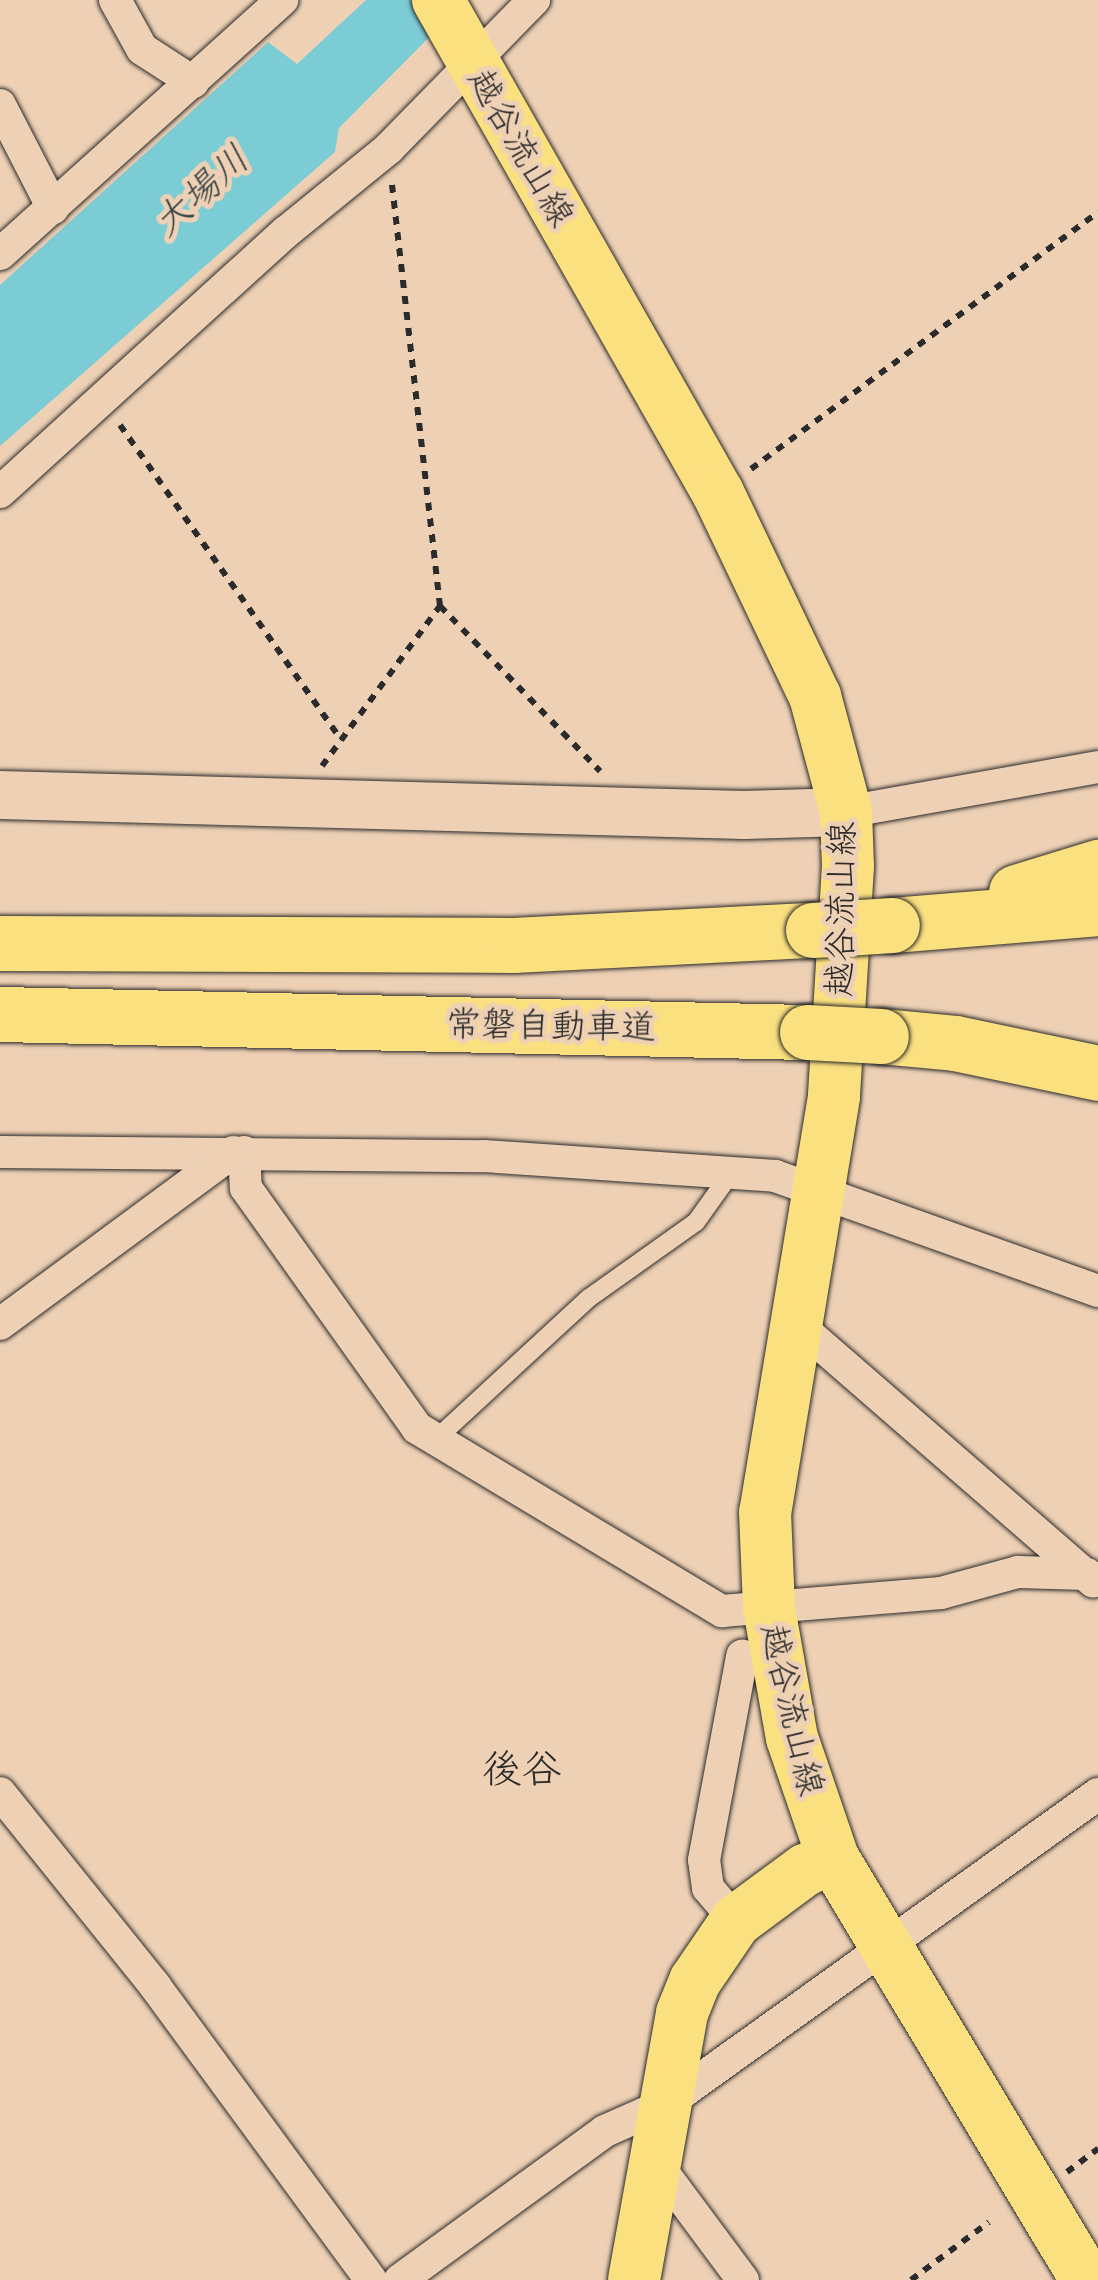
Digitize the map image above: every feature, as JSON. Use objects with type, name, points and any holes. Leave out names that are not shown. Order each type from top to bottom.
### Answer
[{"type":"highway","points":[[902,924],[1098,867]]},
{"type":"highway","points":[[0,943],[513,945],[814,930],[1098,908]]},
{"type":"highway","name":"常磐自動車道","points":[[0,1014],[807,1032],[955,1043],[1098,1073]]},
{"type":"main road","name":"越谷流山線","points":[[456,34],[718,493],[815,696],[846,812],[834,1097],[765,1512],[769,1608],[792,1738],[832,1858],[1087,2280]]},
{"type":"main road","points":[[634,2280],[682,2012],[711,1952],[736,1921],[805,1870],[832,1858]]},
{"type":"street","points":[[115,0],[142,49],[193,82]]},
{"type":"street","points":[[0,254],[282,0]]},
{"type":"street","points":[[0,492],[104,402],[286,232],[388,149],[456,34],[534,0]]},
{"type":"street","points":[[0,105],[52,208]]},
{"type":"street","points":[[0,795],[616,812],[846,812],[1098,767]]},
{"type":"street","points":[[0,1152],[484,1156],[731,1172],[821,1188],[1098,1291]]},
{"type":"street","points":[[0,1324],[238,1152]]},
{"type":"street","points":[[238,1152],[246,1188],[417,1428],[722,1611],[941,1593],[1018,1572],[1092,1580]]},
{"type":"street","points":[[798,1325],[1092,1580]]},
{"type":"street","points":[[736,1921],[708,1888],[704,1860],[742,1656]]},
{"type":"street","points":[[0,1793],[155,1986],[371,2280]]},
{"type":"street","points":[[400,2280],[605,2131],[666,2104],[1098,1794]]},
{"type":"street","points":[[656,2163],[742,2280]]},
{"type":"lane","points":[[435,1440],[589,1298],[696,1222],[731,1172]]},
{"type":"path","points":[[388,149],[440,606],[613,785],[616,812]]},
{"type":"path","points":[[718,493],[1098,212]]},
{"type":"path","points":[[104,402],[340,738]]},
{"type":"path","points":[[307,804],[340,738],[440,606]]},
{"type":"path","points":[[911,2280],[989,2222]]},
{"type":"water","name":"大場川","points":[[366,0],[466,0],[339,128],[335,152],[0,446],[0,285],[268,42],[297,64]]},
{"type":"district","name":"後谷","points":[[522,1769]]}]
